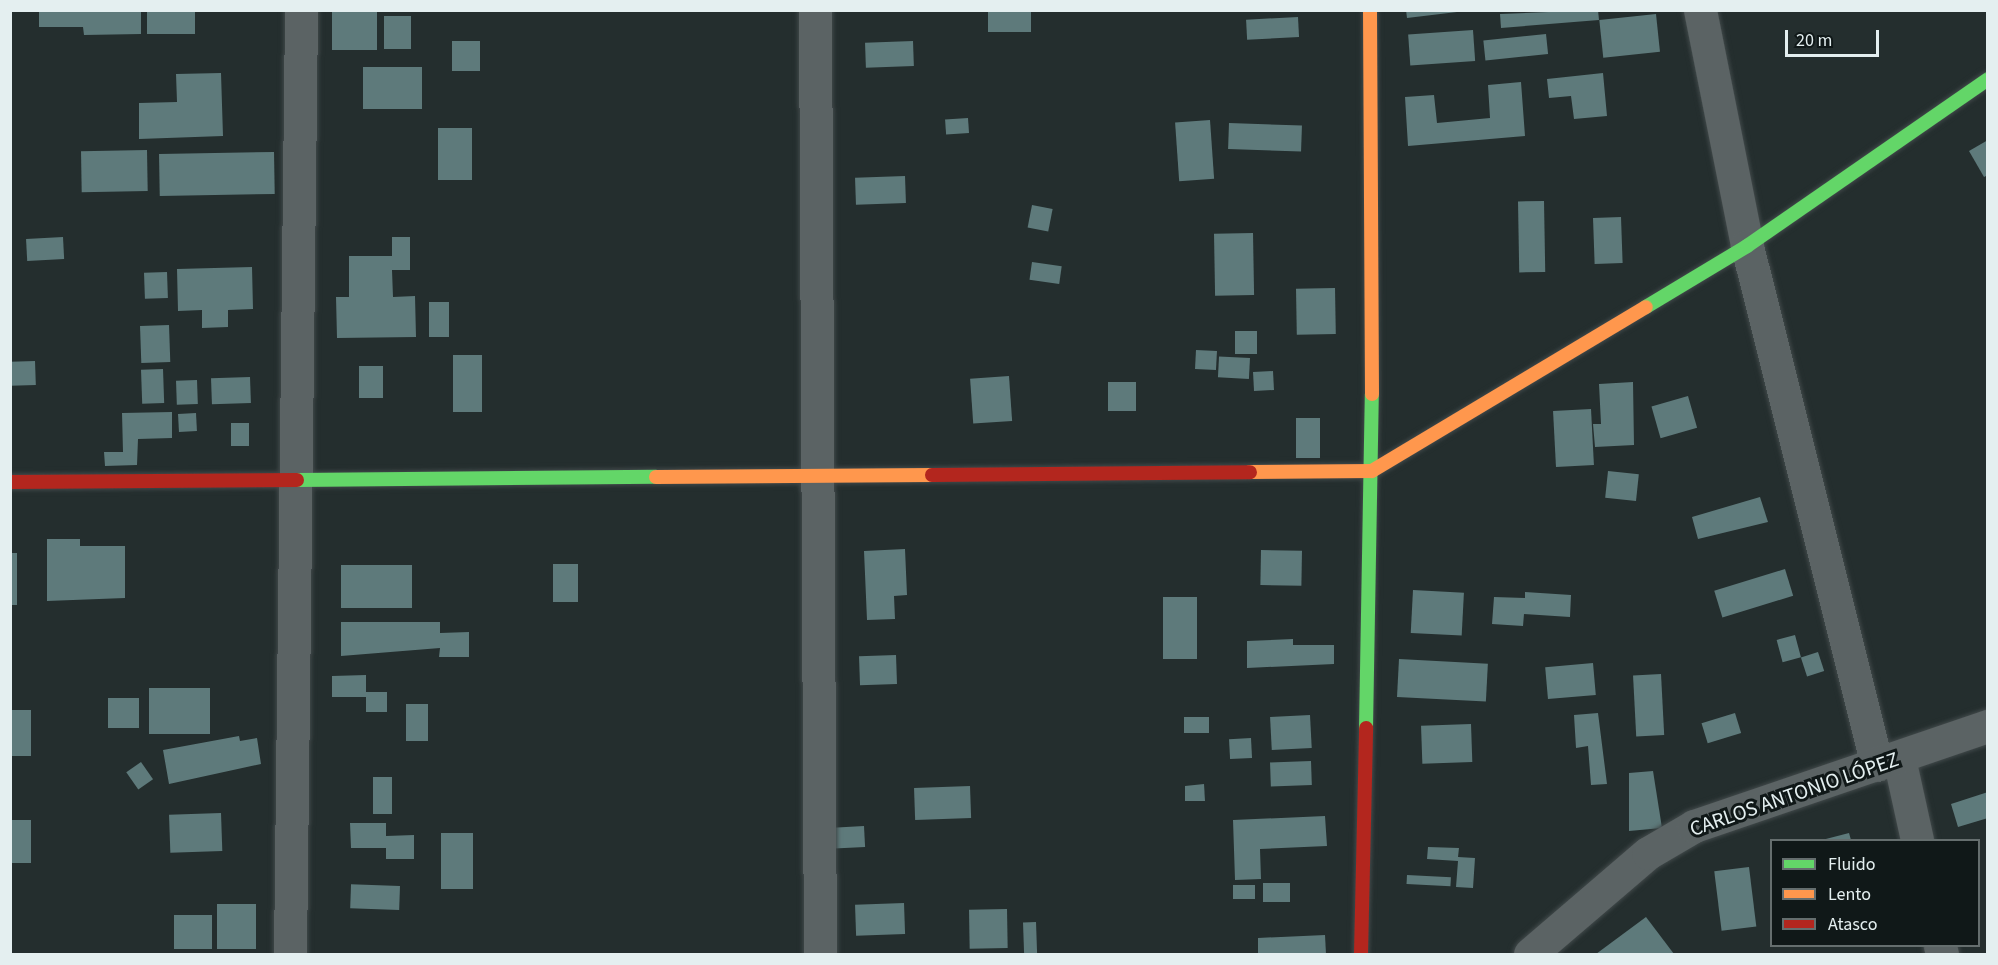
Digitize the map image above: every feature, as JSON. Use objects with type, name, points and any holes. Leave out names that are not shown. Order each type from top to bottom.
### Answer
[{"type":"street","points":[[290,954],[299,476],[301,10]]},
{"type":"street","points":[[815,10],[820,954]]},
{"type":"street","points":[[1361,954],[1372,471],[1370,10]]},
{"type":"street","points":[[1700,10],[1747,246],[1888,762],[1917,839]]},
{"type":"street","points":[[10,482],[299,476],[1372,471],[1747,246],[1988,79]]},
{"type":"street","name":"CARLOS ANTONIO LÓPEZ","points":[[1530,954],[1648,853],[1694,826],[1888,762],[1988,726]]},
{"type":"building","points":[[39,10],[141,10],[141,34],[84,35],[83,27],[39,27]]},
{"type":"building","points":[[147,10],[195,10],[195,34],[147,34]]},
{"type":"building","points":[[988,10],[1031,10],[1031,32],[988,32]]},
{"type":"building","points":[[1406,10],[1457,10],[1457,12],[1407,18]]},
{"type":"building","points":[[1598,10],[1599,20],[1501,28],[1500,14]]},
{"type":"building","points":[[332,11],[377,11],[377,50],[332,50]]},
{"type":"building","points":[[1656,14],[1660,52],[1603,58],[1599,20]]},
{"type":"building","points":[[384,16],[411,16],[411,49],[384,49]]},
{"type":"building","points":[[1298,17],[1299,37],[1247,40],[1246,20]]},
{"type":"building","points":[[1473,30],[1475,61],[1410,65],[1408,35]]},
{"type":"building","points":[[1546,34],[1548,54],[1485,60],[1483,41]]},
{"type":"building","points":[[452,41],[480,41],[480,71],[452,71]]},
{"type":"building","points":[[913,41],[914,66],[866,68],[865,43]]},
{"type":"building","points":[[363,67],[422,67],[422,109],[363,109]]},
{"type":"building","points":[[221,73],[223,136],[139,139],[139,103],[177,102],[176,74]]},
{"type":"building","points":[[1603,73],[1607,116],[1574,119],[1571,96],[1549,98],[1547,79]]},
{"type":"building","points":[[1521,82],[1525,136],[1408,146],[1405,97],[1434,95],[1437,123],[1490,118],[1488,85]]},
{"type":"building","points":[[968,118],[969,133],[946,135],[945,120]]},
{"type":"building","points":[[1210,120],[1214,179],[1179,181],[1175,122]]},
{"type":"building","points":[[1229,123],[1302,126],[1301,152],[1228,149]]},
{"type":"building","points":[[438,128],[472,128],[472,180],[438,180]]},
{"type":"building","points":[[1988,140],[1988,175],[1984,177],[1969,151]]},
{"type":"building","points":[[147,150],[148,191],[82,192],[81,151]]},
{"type":"building","points":[[274,152],[275,194],[160,196],[159,154]]},
{"type":"building","points":[[905,176],[906,203],[856,205],[855,178]]},
{"type":"building","points":[[1518,201],[1544,201],[1545,272],[1519,272]]},
{"type":"building","points":[[1032,205],[1053,209],[1048,232],[1028,228]]},
{"type":"building","points":[[1621,217],[1623,263],[1595,264],[1593,218]]},
{"type":"building","points":[[1253,233],[1254,295],[1215,296],[1214,234]]},
{"type":"building","points":[[63,237],[64,259],[27,261],[26,239]]},
{"type":"building","points":[[392,237],[410,237],[410,270],[392,270],[393,297],[415,296],[416,337],[337,338],[336,297],[349,297],[349,256],[392,256]]},
{"type":"building","points":[[1032,262],[1062,266],[1059,284],[1029,280]]},
{"type":"building","points":[[252,267],[253,309],[228,310],[228,327],[202,328],[202,310],[178,311],[177,269]]},
{"type":"building","points":[[167,272],[168,298],[145,299],[144,273]]},
{"type":"building","points":[[1335,288],[1336,334],[1297,335],[1296,289]]},
{"type":"building","points":[[429,302],[449,302],[449,337],[429,337]]},
{"type":"building","points":[[169,325],[170,362],[141,363],[140,326]]},
{"type":"building","points":[[1235,331],[1257,331],[1257,354],[1235,354]]},
{"type":"building","points":[[1196,350],[1217,351],[1216,370],[1195,369]]},
{"type":"building","points":[[453,355],[482,355],[482,412],[453,412]]},
{"type":"building","points":[[1219,356],[1250,358],[1249,379],[1218,377]]},
{"type":"building","points":[[35,361],[36,385],[11,386],[10,362]]},
{"type":"building","points":[[359,366],[383,366],[383,398],[359,398]]},
{"type":"building","points":[[163,369],[164,403],[142,404],[141,370]]},
{"type":"building","points":[[1273,371],[1274,390],[1254,391],[1253,372]]},
{"type":"building","points":[[1009,376],[1012,421],[973,424],[970,379]]},
{"type":"building","points":[[250,377],[251,403],[212,404],[211,378]]},
{"type":"building","points":[[197,380],[198,404],[177,405],[176,381]]},
{"type":"building","points":[[1108,382],[1136,382],[1136,411],[1108,411]]},
{"type":"building","points":[[1633,382],[1634,445],[1595,447],[1593,424],[1601,424],[1599,384]]},
{"type":"building","points":[[1688,396],[1697,428],[1661,438],[1651,406]]},
{"type":"building","points":[[1591,409],[1594,465],[1556,467],[1553,411]]},
{"type":"building","points":[[172,412],[172,438],[138,439],[137,465],[105,466],[104,452],[123,452],[122,413]]},
{"type":"building","points":[[196,413],[197,431],[179,432],[178,414]]},
{"type":"building","points":[[1296,418],[1320,418],[1320,458],[1296,458]]},
{"type":"building","points":[[231,423],[249,423],[249,446],[231,446]]},
{"type":"building","points":[[1608,471],[1639,474],[1636,501],[1605,498]]},
{"type":"building","points":[[1760,497],[1768,522],[1698,539],[1692,517]]},
{"type":"building","points":[[47,539],[80,539],[80,546],[125,546],[125,598],[47,601]]},
{"type":"building","points":[[905,549],[907,595],[894,596],[895,619],[867,620],[864,551]]},
{"type":"building","points":[[1261,550],[1302,551],[1301,586],[1260,585]]},
{"type":"building","points":[[10,553],[17,553],[17,605],[10,605]]},
{"type":"building","points":[[553,564],[578,564],[578,602],[553,602]]},
{"type":"building","points":[[341,565],[412,565],[412,608],[341,608]]},
{"type":"building","points":[[1785,569],[1793,596],[1722,617],[1714,591]]},
{"type":"building","points":[[1413,590],[1464,593],[1462,636],[1411,633]]},
{"type":"building","points":[[1525,592],[1571,595],[1570,617],[1524,614],[1523,626],[1492,624],[1494,597],[1525,598]]},
{"type":"building","points":[[1163,597],[1197,597],[1197,659],[1163,659]]},
{"type":"building","points":[[341,622],[440,622],[440,633],[469,632],[469,657],[439,657],[440,648],[341,656]]},
{"type":"building","points":[[1795,635],[1801,657],[1783,662],[1777,640]]},
{"type":"building","points":[[1293,639],[1293,645],[1334,645],[1334,664],[1247,668],[1247,641]]},
{"type":"building","points":[[1818,652],[1824,671],[1807,677],[1801,658]]},
{"type":"building","points":[[896,655],[897,684],[860,685],[859,656]]},
{"type":"building","points":[[1399,659],[1488,664],[1486,702],[1397,697]]},
{"type":"building","points":[[1593,663],[1596,695],[1548,699],[1545,667]]},
{"type":"building","points":[[1661,674],[1664,735],[1636,736],[1633,675]]},
{"type":"building","points":[[366,675],[366,692],[387,692],[387,712],[366,712],[366,697],[332,697],[332,676]]},
{"type":"building","points":[[149,688],[210,688],[210,734],[149,734]]},
{"type":"building","points":[[108,698],[139,698],[139,728],[108,728]]},
{"type":"building","points":[[406,704],[428,704],[428,741],[406,741]]},
{"type":"building","points":[[10,710],[31,710],[31,756],[10,756]]},
{"type":"building","points":[[1598,713],[1607,784],[1591,785],[1588,746],[1576,748],[1574,715]]},
{"type":"building","points":[[1735,713],[1741,733],[1708,743],[1702,723]]},
{"type":"building","points":[[1310,715],[1312,748],[1272,750],[1270,717]]},
{"type":"building","points":[[1184,717],[1209,717],[1209,733],[1184,733]]},
{"type":"building","points":[[1471,724],[1472,762],[1422,764],[1421,726]]},
{"type":"building","points":[[239,736],[240,741],[257,738],[261,764],[169,784],[163,750]]},
{"type":"building","points":[[1251,738],[1252,758],[1230,759],[1229,739]]},
{"type":"building","points":[[1311,761],[1312,785],[1271,786],[1270,762]]},
{"type":"building","points":[[141,762],[153,779],[138,790],[126,772]]},
{"type":"building","points":[[1653,771],[1662,828],[1629,831],[1629,773]]},
{"type":"building","points":[[373,777],[392,777],[392,814],[373,814]]},
{"type":"building","points":[[1204,784],[1205,801],[1185,801],[1185,786]]},
{"type":"building","points":[[970,786],[971,818],[915,820],[914,788]]},
{"type":"building","points":[[1988,792],[1988,818],[1958,827],[1951,804]]},
{"type":"building","points":[[221,813],[222,851],[170,853],[169,815]]},
{"type":"building","points":[[1325,816],[1327,846],[1260,849],[1261,879],[1235,880],[1233,820]]},
{"type":"building","points":[[10,820],[31,820],[31,863],[10,863]]},
{"type":"building","points":[[350,823],[386,823],[386,836],[414,835],[414,859],[386,859],[386,848],[351,848]]},
{"type":"building","points":[[864,826],[865,847],[829,849],[828,828]]},
{"type":"building","points":[[441,833],[473,833],[473,889],[441,889]]},
{"type":"building","points":[[1849,833],[1851,839],[1826,839]]},
{"type":"building","points":[[1428,847],[1459,848],[1458,857],[1475,858],[1473,888],[1456,887],[1458,861],[1427,859]]},
{"type":"building","points":[[1749,867],[1756,927],[1722,931],[1714,871]]},
{"type":"building","points":[[1407,875],[1451,877],[1450,886],[1407,884]]},
{"type":"building","points":[[1263,883],[1290,883],[1290,902],[1263,902]]},
{"type":"building","points":[[351,884],[400,886],[399,910],[350,908]]},
{"type":"building","points":[[1233,885],[1255,885],[1255,899],[1233,899]]},
{"type":"building","points":[[904,903],[905,934],[856,936],[855,905]]},
{"type":"building","points":[[217,904],[256,904],[256,949],[217,949]]},
{"type":"building","points":[[1007,909],[1008,948],[970,949],[969,910]]},
{"type":"building","points":[[174,915],[212,915],[212,949],[174,949]]},
{"type":"building","points":[[1646,917],[1674,954],[1596,954]]},
{"type":"building","points":[[1023,922],[1036,922],[1037,953],[1024,953]]},
{"type":"building","points":[[1325,935],[1326,954],[1258,954],[1258,938]]},
{"type":"traffic: fast","points":[[1646,307],[1747,246],[1988,79]]},
{"type":"traffic: fast","points":[[1366,728],[1372,394]]},
{"type":"traffic: fast","points":[[297,480],[656,477]]},
{"type":"traffic: slow","points":[[1370,10],[1372,394]]},
{"type":"traffic: slow","points":[[1250,472],[1372,471],[1646,307]]},
{"type":"traffic: slow","points":[[656,477],[932,475]]},
{"type":"traffic: jam","points":[[932,475],[1250,472]]},
{"type":"traffic: jam","points":[[10,482],[297,480]]},
{"type":"traffic: jam","points":[[1361,954],[1366,728]]}]
